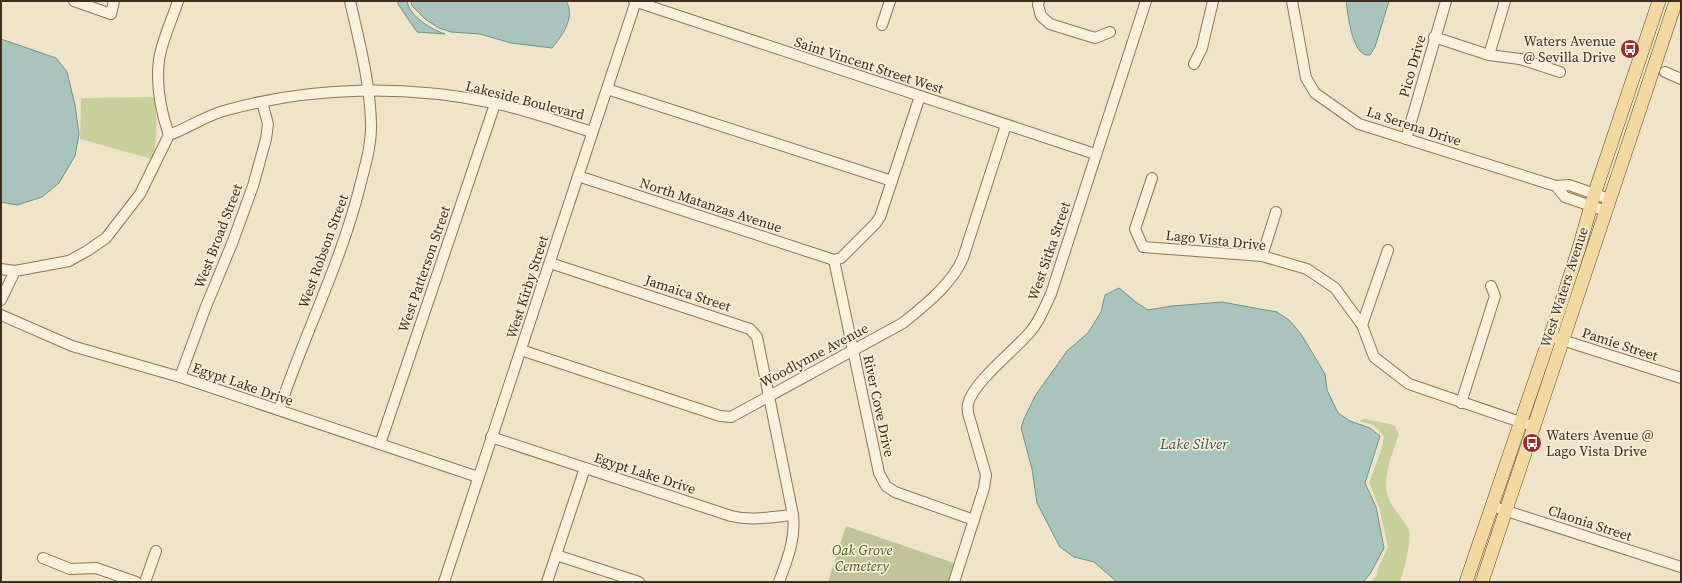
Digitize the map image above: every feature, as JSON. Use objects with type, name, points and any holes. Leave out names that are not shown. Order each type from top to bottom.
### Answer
[{"type":"main road","name":"West Waters Avenue","points":[[1466,582],[1550,336],[1659,1]]},
{"type":"main road","name":"West Waters Avenue","points":[[1482,582],[1676,1]]},
{"type":"main road","points":[[1637,65],[1652,70]]},
{"type":"street","points":[[74,1],[111,14],[114,1]]},
{"type":"street","points":[[1,269],[15,271],[69,261],[106,238],[140,194],[169,135],[163,117],[158,72],[160,58],[178,1]]},
{"type":"street","name":"West Robson Street","points":[[279,410],[292,373],[337,261],[357,198],[369,150],[372,125],[369,90],[350,1]]},
{"type":"street","name":"Saint Vincent Street West","points":[[635,1],[1095,154]]},
{"type":"street","name":"West Kirby Street","points":[[444,582],[635,1]]},
{"type":"street","points":[[882,25],[890,1]]},
{"type":"street","points":[[1039,1],[1038,5],[1041,16],[1050,24],[1095,38],[1110,32]]},
{"type":"street","name":"West Sitka Street","points":[[954,582],[984,488],[986,475],[968,413],[968,404],[972,394],[981,382],[1032,330],[1051,294],[1095,154],[1146,1]]},
{"type":"street","points":[[1194,64],[1202,48],[1213,1]]},
{"type":"street","name":"La Serena Drive","points":[[1292,1],[1306,78],[1315,93],[1359,124],[1556,186],[1569,185],[1593,201],[1607,205]]},
{"type":"street","name":"Pico Drive","points":[[1406,139],[1434,37],[1446,1]]},
{"type":"street","points":[[1489,55],[1505,1]]},
{"type":"street","points":[[1434,37],[1489,55],[1520,59],[1560,72]]},
{"type":"street","points":[[1666,72],[1681,79]]},
{"type":"street","points":[[606,88],[892,181]]},
{"type":"street","name":"Lakeside Boulevard","points":[[169,135],[185,129],[203,118],[226,110],[262,102],[312,94],[369,90],[451,96],[495,104],[592,132]]},
{"type":"street","points":[[834,260],[842,258],[876,224],[880,217],[920,96]]},
{"type":"street","name":"West Broad Street","points":[[180,377],[204,309],[233,241],[266,139],[268,124],[262,102]]},
{"type":"street","name":"West Patterson Street","points":[[380,444],[495,104]]},
{"type":"street","name":"Woodlynne Avenue","points":[[521,350],[720,416],[731,416],[903,323],[919,310],[950,279],[958,269],[1006,125]]},
{"type":"street","name":"North Matanzas Avenue","points":[[578,176],[834,260]]},
{"type":"street","name":"Lago Vista Drive","points":[[1152,178],[1135,229],[1143,247],[1262,256],[1307,269],[1335,288],[1362,325],[1374,357],[1409,384],[1535,427]]},
{"type":"street","points":[[1262,256],[1276,212]]},
{"type":"street","points":[[1362,325],[1388,250]]},
{"type":"street","name":"River Cove Drive","points":[[834,260],[879,473],[886,486],[895,492],[974,520]]},
{"type":"street","name":"Jamaica Street","points":[[550,263],[750,329],[757,337],[794,515],[795,528],[793,541],[779,582]]},
{"type":"street","points":[[1,300],[15,271]]},
{"type":"street","points":[[1461,403],[1494,296],[1491,286]]},
{"type":"street","name":"Egypt Lake Drive","points":[[1,315],[72,346],[180,377],[478,477]]},
{"type":"street","name":"Pamie Street","points":[[1550,336],[1681,378]]},
{"type":"street","name":"Egypt Lake Drive","points":[[491,437],[731,516],[744,519],[756,519],[794,515]]},
{"type":"street","points":[[547,582],[585,468]]},
{"type":"street","name":"Claonia Street","points":[[1491,506],[1681,567]]},
{"type":"street","points":[[145,582],[156,550]]},
{"type":"street","points":[[556,555],[639,582]]},
{"type":"street","points":[[43,558],[70,569],[96,568],[136,582]]},
{"type":"green space","points":[[155,97],[156,128],[152,159],[80,139],[81,98]]},
{"type":"green space","points":[[1364,419],[1394,425],[1399,434],[1387,471],[1386,486],[1387,494],[1391,503],[1408,528],[1409,533],[1407,555],[1400,582],[1371,582],[1377,575],[1377,570],[1388,547],[1379,507],[1369,483],[1382,448],[1384,436],[1373,425],[1359,421]]},
{"type":"green space","name":"Oak Grove Cemetery","points":[[846,526],[954,563],[948,582],[828,582]]},
{"type":"water","points":[[398,1],[407,1],[412,12],[422,22],[445,34],[417,32],[398,4]]},
{"type":"water","points":[[411,1],[566,1],[569,7],[569,20],[560,38],[552,48],[511,43],[480,34],[451,32],[439,28],[425,19],[412,6]]},
{"type":"water","points":[[1346,1],[1389,1],[1375,47],[1370,55],[1364,54],[1359,50],[1355,43]]},
{"type":"water","points":[[1,39],[56,58],[67,72],[75,105],[79,134],[75,156],[59,183],[42,197],[17,205],[1,202]]},
{"type":"water","name":"Lake Silver","points":[[1119,288],[1148,310],[1172,306],[1222,302],[1277,312],[1289,320],[1301,334],[1325,374],[1327,390],[1338,413],[1350,421],[1370,428],[1380,436],[1365,483],[1376,507],[1384,548],[1370,574],[1363,582],[1117,582],[1094,562],[1074,557],[1060,547],[1037,503],[1032,469],[1021,428],[1035,396],[1067,351],[1088,333],[1101,312],[1105,295]]},
{"type":"place","name":"Waters Avenue @ Sevilla Drive","points":[[1630,49]]},
{"type":"place","name":"Waters Avenue @ Lago Vista Drive","points":[[1532,443]]}]
